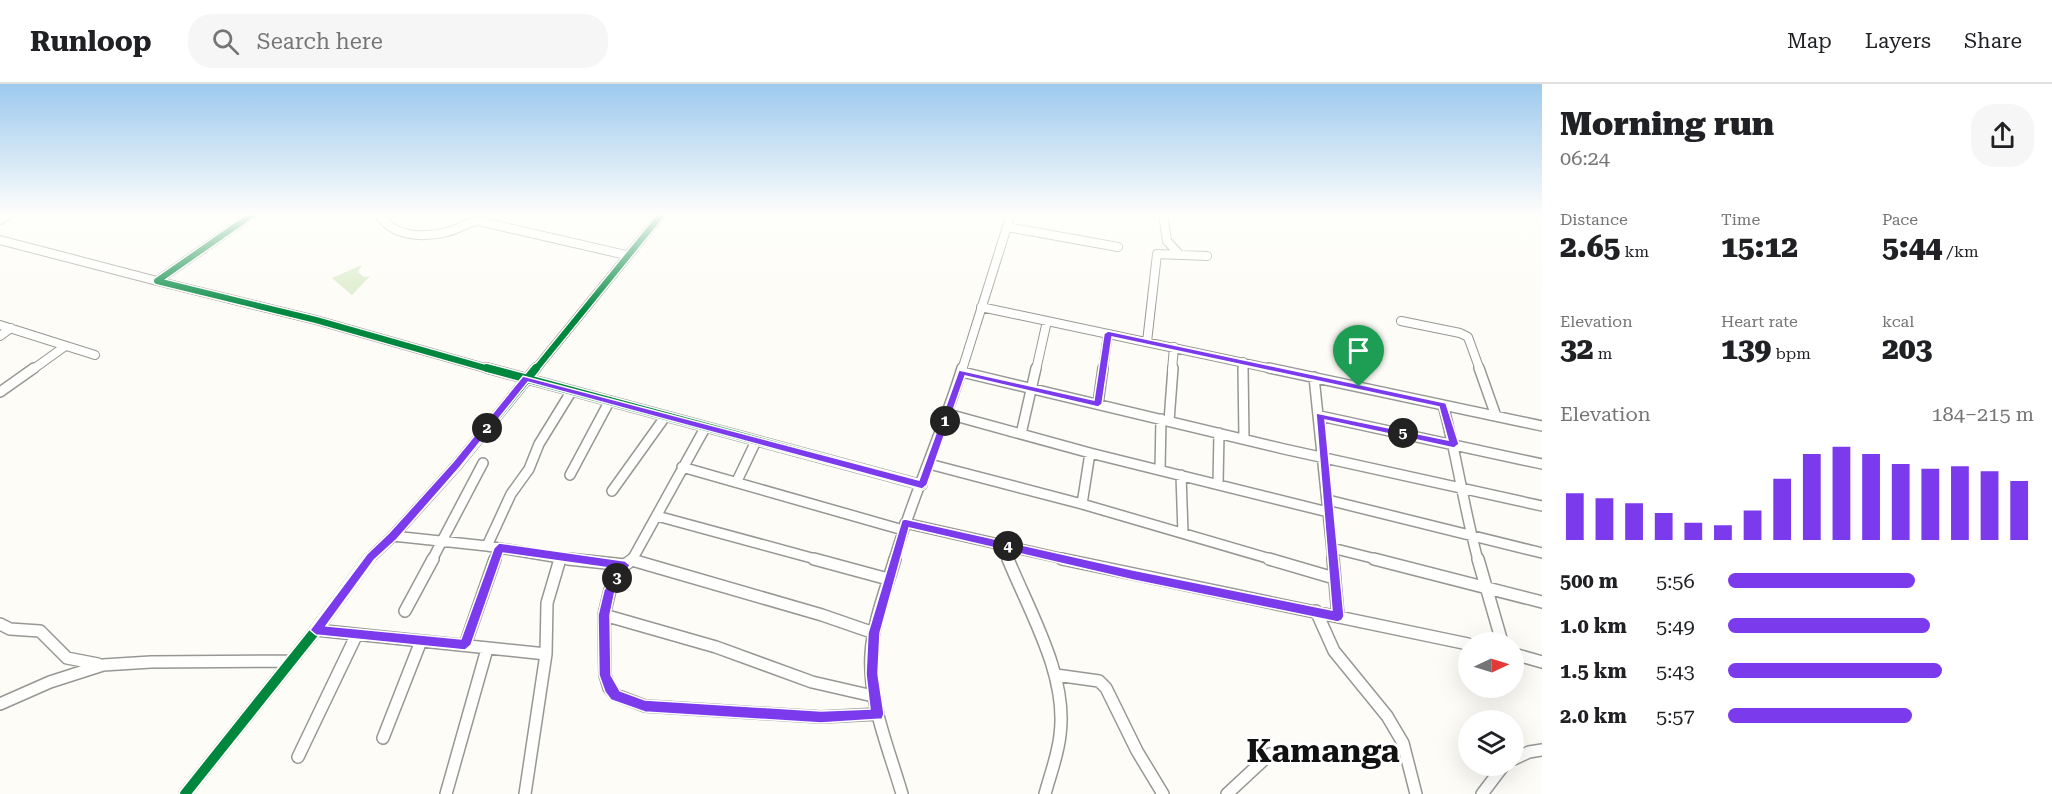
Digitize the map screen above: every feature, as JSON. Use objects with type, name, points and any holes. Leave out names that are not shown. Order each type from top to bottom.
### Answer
[{"type":"street","points":[[27,247],[316,320],[571,392],[922,485]]},
{"type":"street","points":[[157,281],[206,247]]},
{"type":"street","points":[[592,247],[626,255]]},
{"type":"street","points":[[185,794],[316,630],[370,557],[393,536],[457,465],[633,247]]},
{"type":"street","points":[[902,794],[873,696],[874,633],[904,527],[948,414],[1000,247]]},
{"type":"street","points":[[1173,247],[1180,255]]},
{"type":"street","points":[[1147,342],[1156,257],[1161,254],[1207,256]]},
{"type":"street","points":[[981,307],[1542,426]]},
{"type":"street","points":[[1021,434],[1047,321]]},
{"type":"street","points":[[1401,321],[1460,333],[1468,337],[1496,416]]},
{"type":"street","points":[[0,325],[95,356]]},
{"type":"street","points":[[0,336],[10,328]]},
{"type":"street","points":[[1098,404],[1108,334]]},
{"type":"street","points":[[0,392],[64,347]]},
{"type":"street","points":[[1160,470],[1173,347]]},
{"type":"street","points":[[1243,362],[1244,439]]},
{"type":"street","points":[[962,372],[1244,439],[1542,506]]},
{"type":"street","points":[[1314,377],[1320,416],[1338,616]]},
{"type":"street","points":[[488,546],[511,494],[528,469],[539,444],[571,392]]},
{"type":"street","points":[[570,475],[609,402]]},
{"type":"street","points":[[1443,405],[1454,444],[1471,535],[1499,632]]},
{"type":"street","points":[[948,414],[1089,453],[1328,512]]},
{"type":"street","points":[[1320,416],[1542,464]]},
{"type":"street","points":[[612,490],[665,417]]},
{"type":"street","points":[[705,428],[657,516],[610,590],[604,615],[605,675],[609,688],[625,700],[645,706],[801,716],[878,714]]},
{"type":"street","points":[[1218,484],[1219,433]]},
{"type":"street","points":[[737,481],[756,441]]},
{"type":"street","points":[[1082,504],[1089,453]]},
{"type":"street","points":[[405,611],[483,463]]},
{"type":"street","points":[[929,464],[1082,504],[1334,578]]},
{"type":"street","points":[[682,467],[904,527],[1002,545],[1133,575],[1458,642]]},
{"type":"street","points":[[1181,475],[1183,533]]},
{"type":"street","points":[[1328,500],[1542,553]]},
{"type":"street","points":[[657,516],[888,579]]},
{"type":"street","points":[[393,536],[488,546],[560,558],[629,562],[822,615],[874,633]]},
{"type":"street","points":[[1002,545],[1009,567],[1024,594],[1056,675],[1061,704],[1060,736],[1045,794]]},
{"type":"street","points":[[465,645],[499,548]]},
{"type":"street","points":[[1332,548],[1542,602]]},
{"type":"street","points":[[525,794],[546,654],[547,603],[560,558]]},
{"type":"street","points":[[1316,611],[1334,651],[1387,716],[1403,743],[1416,794]]},
{"type":"street","points":[[604,615],[716,647],[812,682],[873,696]]},
{"type":"street","points":[[0,624],[10,629],[38,631],[50,639],[67,658],[103,665]]},
{"type":"street","points":[[316,630],[356,636],[546,654]]},
{"type":"street","points":[[298,757],[356,636]]},
{"type":"street","points":[[383,738],[422,641]]},
{"type":"street","points":[[446,794],[487,649]]},
{"type":"street","points":[[1524,657],[1542,662]]},
{"type":"street","points":[[0,704],[50,682],[103,665],[141,662],[291,661]]},
{"type":"street","points":[[1056,675],[1099,681],[1106,688],[1137,751],[1163,794]]},
{"type":"street","points":[[1524,754],[1542,750]]},
{"type":"street","points":[[1227,794],[1270,754]]},
{"type":"street","points":[[1482,794],[1496,776]]},
{"type":"green space","points":[[362,265],[358,272],[364,277],[370,276],[352,295],[332,278]]},
{"type":"cycle path","points":[[206,247],[157,281],[316,320],[571,392],[922,485]]},
{"type":"cycle path","points":[[185,794],[316,630],[370,557],[393,536],[457,465],[635,247]]},
{"type":"district","name":"Kamanga","points":[[1323,751]]},
{"type":"route","points":[[1108,334],[1359,387],[1443,405],[1454,444],[1320,416],[1338,616],[1133,575],[905,523],[874,633],[873,696],[878,714],[821,717],[645,706],[616,695],[609,688],[605,675],[604,615],[610,590],[625,565],[499,548],[465,645],[356,636],[316,630],[370,557],[393,536],[457,465],[526,378],[922,485],[962,372],[1098,404],[1108,334]]}]
